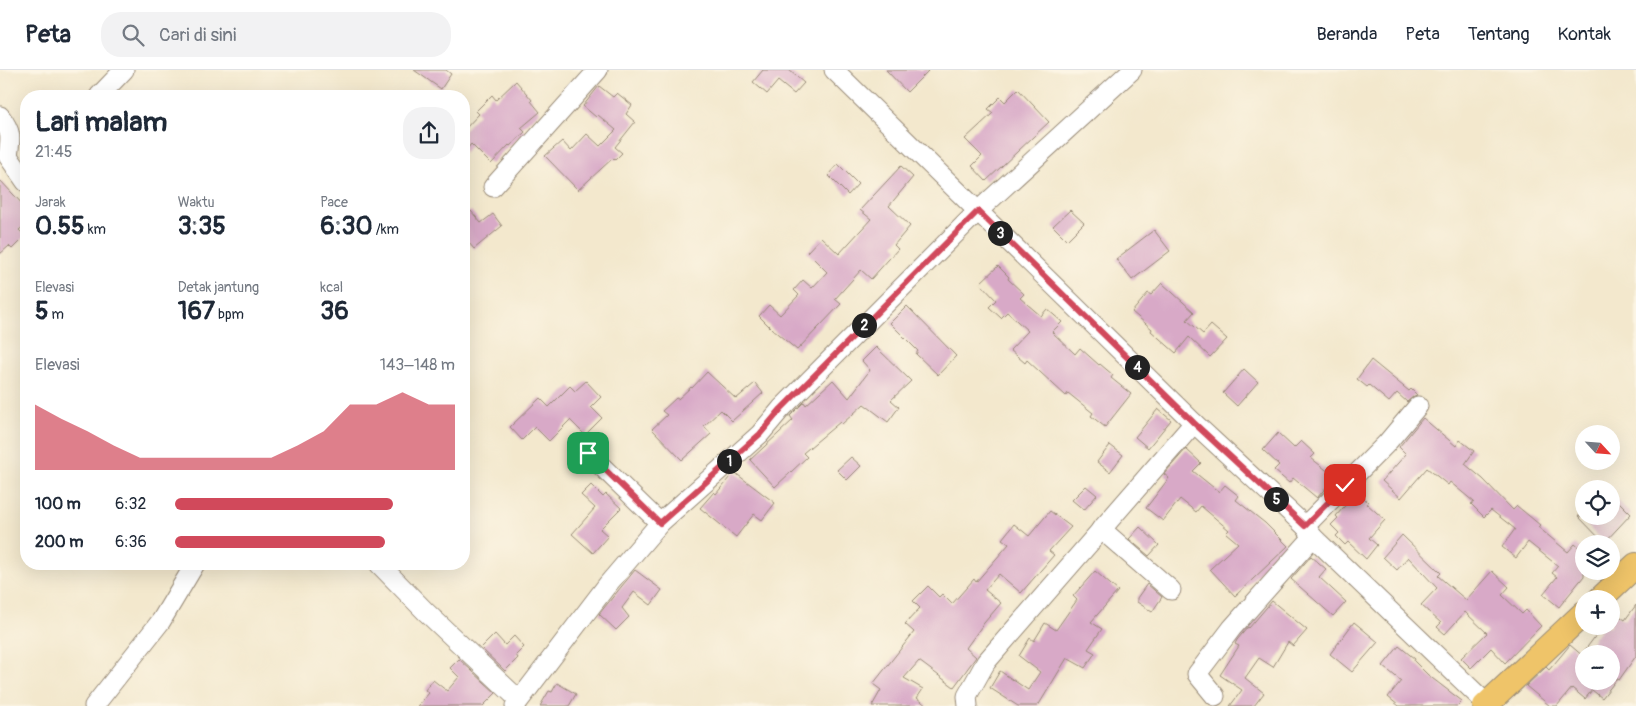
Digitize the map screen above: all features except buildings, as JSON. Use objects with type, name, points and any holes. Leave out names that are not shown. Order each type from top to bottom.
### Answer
[{"type":"main road","points":[[1610,590],[1636,565]]},
{"type":"main road","points":[[1487,705],[1575,622]]},
{"type":"street","points":[[105,90],[124,70]]},
{"type":"street","points":[[493,187],[598,70]]},
{"type":"street","points":[[834,70],[1194,423],[1487,705]]},
{"type":"street","points":[[384,570],[517,703],[608,584],[660,523],[760,434],[787,403],[978,211],[1132,70]]},
{"type":"street","points":[[0,116],[8,126],[11,137],[4,160]]},
{"type":"street","points":[[4,160],[20,153]]},
{"type":"street","points":[[4,160],[20,176]]},
{"type":"street","points":[[1215,696],[1197,674],[1309,532],[1418,406]]},
{"type":"street","points":[[968,706],[967,696],[986,662],[1194,423]]},
{"type":"street","points":[[588,453],[660,523]]},
{"type":"street","points":[[1101,529],[1171,590]]},
{"type":"street","points":[[94,706],[161,621],[191,570]]},
{"type":"route","points":[[588,453],[660,523],[760,434],[781,409],[978,211],[1194,423],[1305,526],[1345,485]]}]
